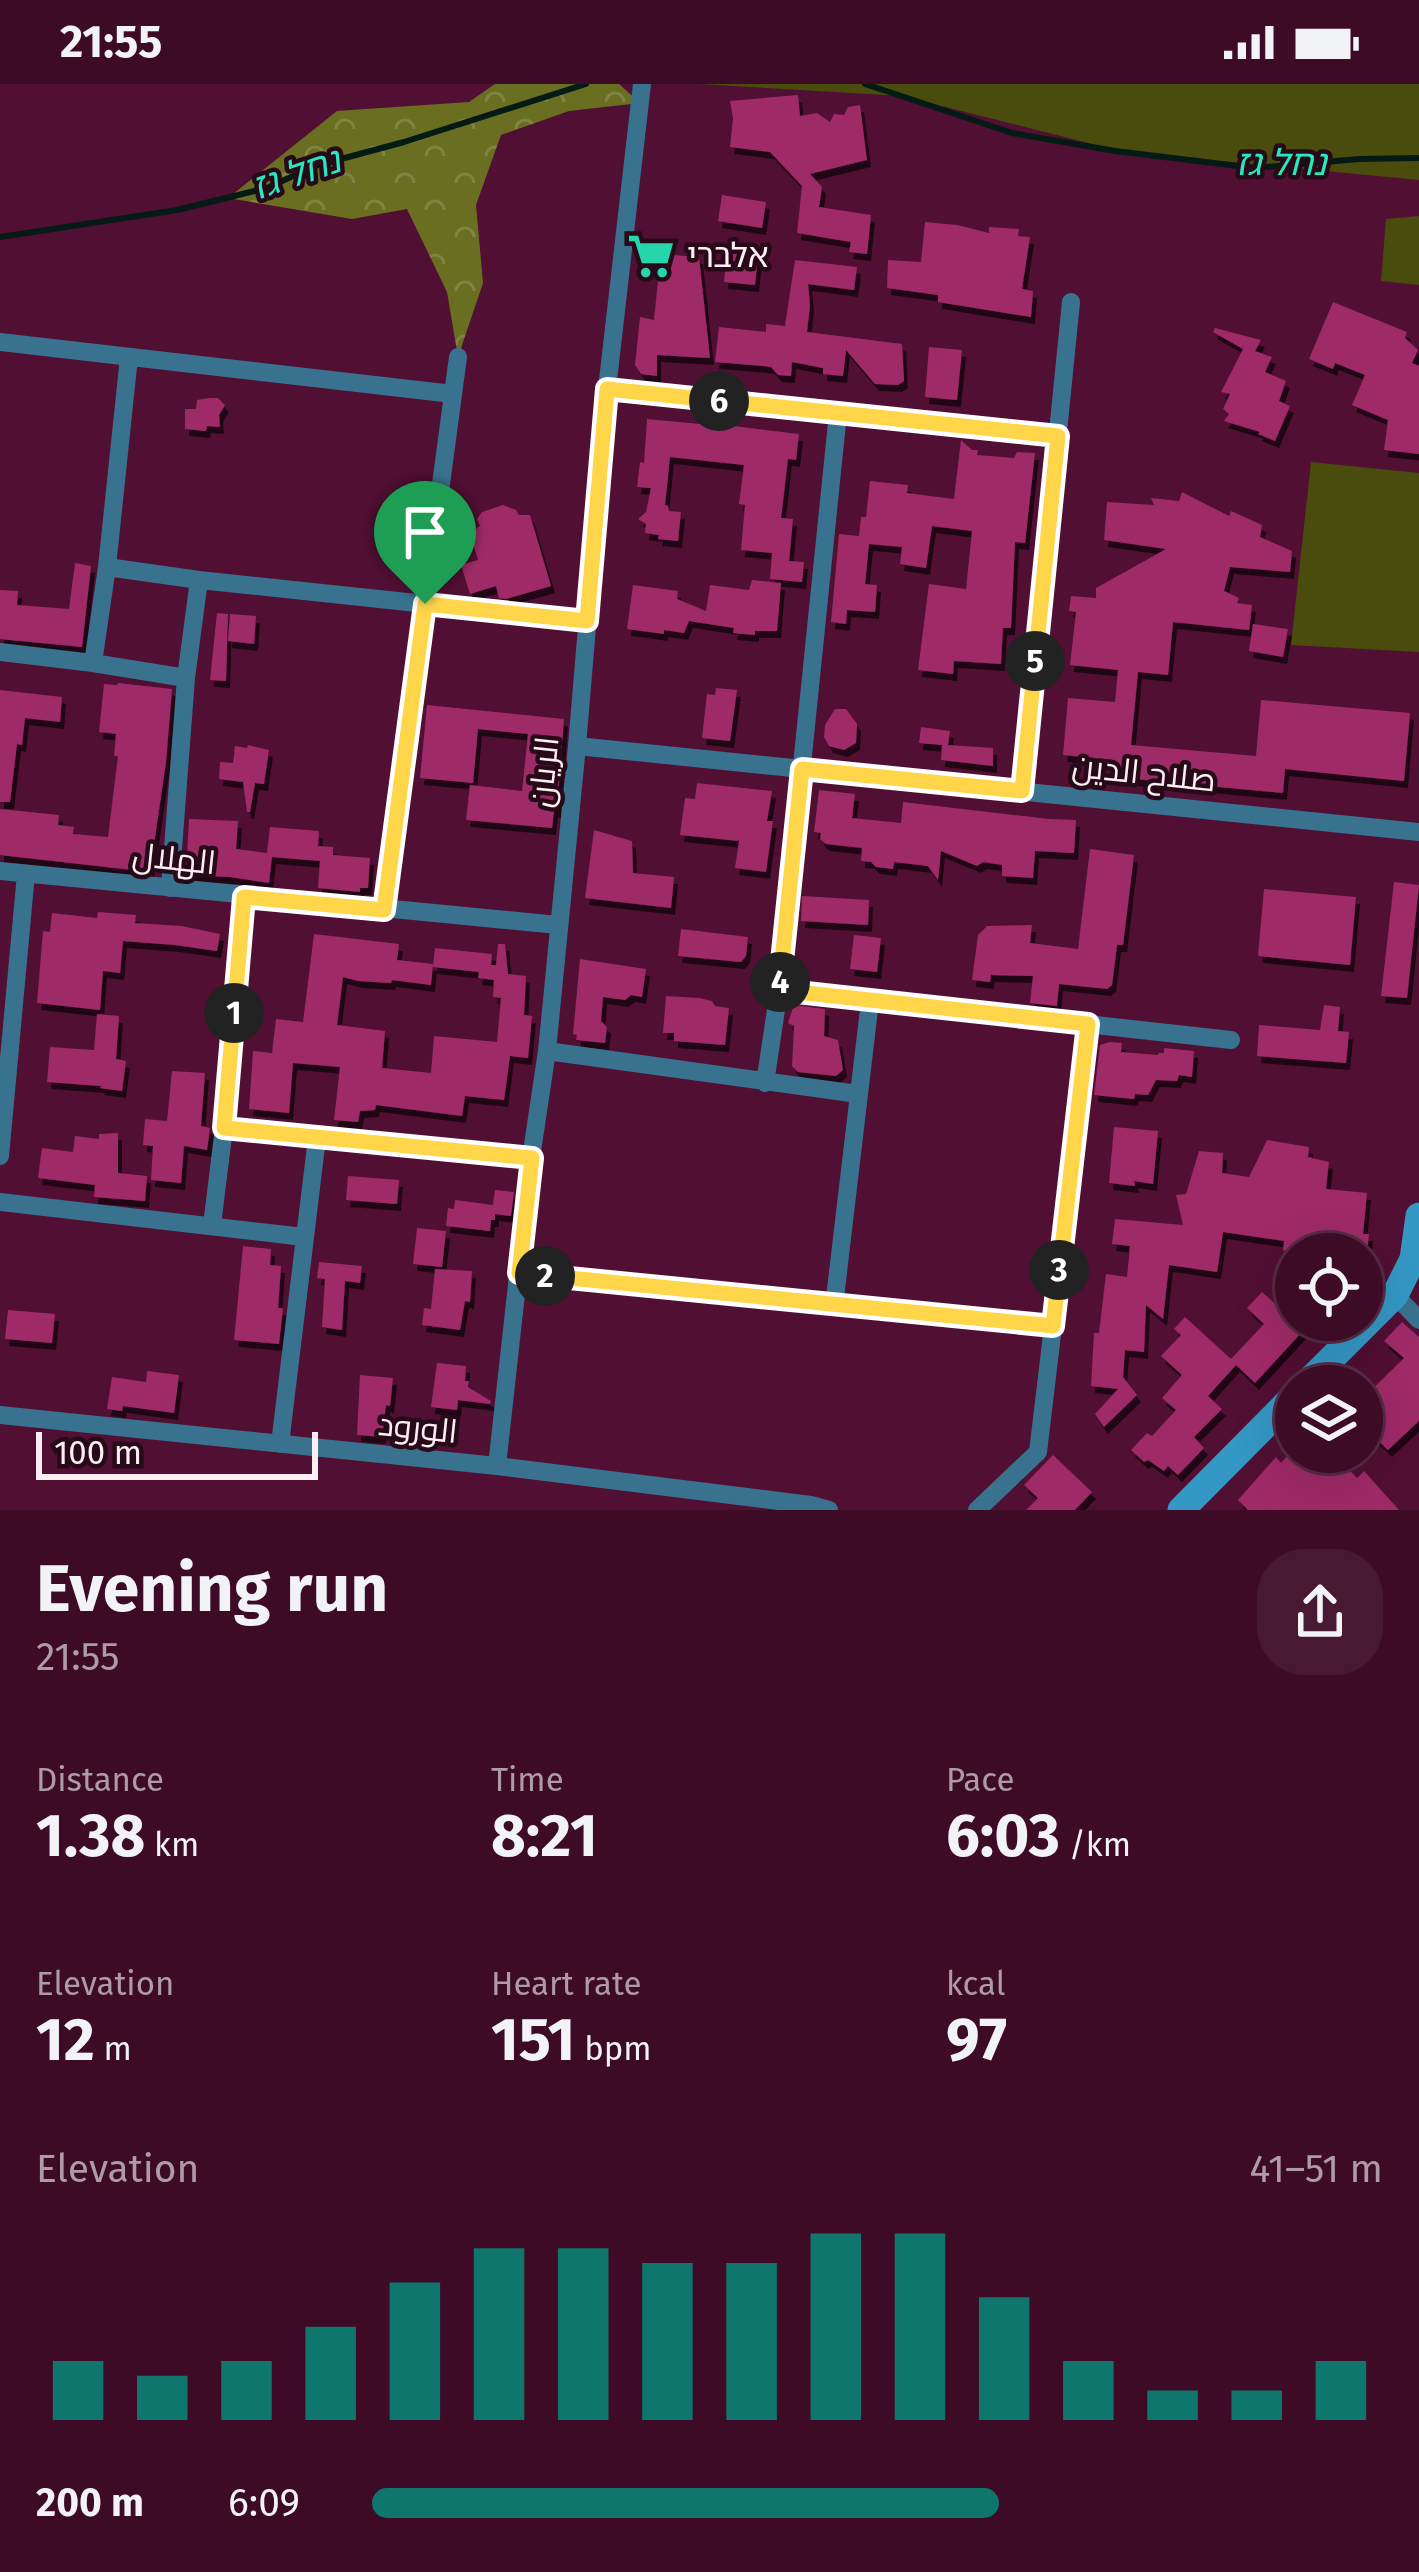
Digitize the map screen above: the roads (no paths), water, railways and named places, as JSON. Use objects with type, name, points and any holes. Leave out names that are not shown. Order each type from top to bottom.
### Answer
[{"type":"street","name":"الريان","points":[[497,1466],[547,1051],[607,389],[642,84]]},
{"type":"street","points":[[1022,791],[1071,302]]},
{"type":"street","points":[[0,342],[453,394]]},
{"type":"street","points":[[93,663],[129,357]]},
{"type":"street","points":[[384,910],[458,357]]},
{"type":"street","points":[[607,389],[1058,436]]},
{"type":"street","points":[[764,1083],[779,990],[838,413]]},
{"type":"street","points":[[107,566],[587,621]]},
{"type":"street","points":[[170,888],[186,678],[199,580]]},
{"type":"street","points":[[0,652],[186,678]]},
{"type":"street","name":"صلاح الدين","points":[[577,746],[1419,832]]},
{"type":"street","name":"الهلال","points":[[0,871],[557,926]]},
{"type":"street","points":[[0,1156],[26,874]]},
{"type":"street","points":[[212,1225],[244,897]]},
{"type":"street","points":[[779,990],[1231,1040]]},
{"type":"street","points":[[834,1306],[870,1001]]},
{"type":"street","points":[[977,1510],[1038,1452],[1088,1024]]},
{"type":"street","points":[[547,1051],[859,1094]]},
{"type":"street","points":[[224,1128],[532,1158]]},
{"type":"street","points":[[280,1444],[317,1138]]},
{"type":"street","points":[[0,1202],[304,1237]]},
{"type":"street","points":[[1325,1365],[1395,1295],[1413,1259],[1419,1216]]},
{"type":"street","points":[[519,1273],[1053,1326]]},
{"type":"street","points":[[1395,1295],[1419,1320]]},
{"type":"street","name":"الورود","points":[[0,1415],[497,1466],[829,1510]]},
{"type":"street","points":[[1197,1505],[1275,1418]]},
{"type":"waterway","name":"נחל גז","points":[[0,237],[177,210],[267,188],[315,166],[586,84]]},
{"type":"waterway","name":"נחל גז","points":[[865,84],[1012,133],[1115,151],[1255,168],[1419,158]]},
{"type":"place","name":"אלברי","points":[[651,256]]}]
